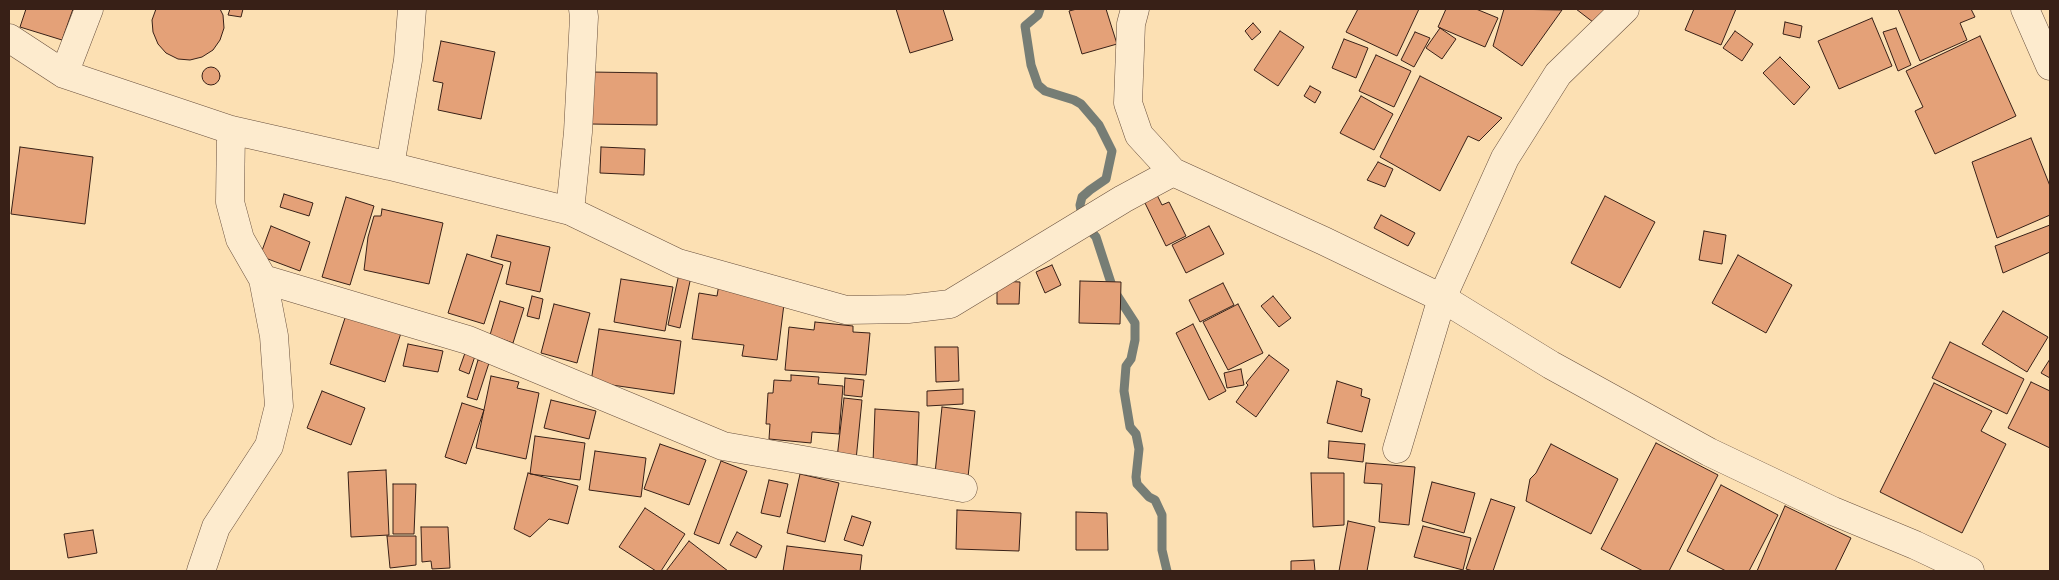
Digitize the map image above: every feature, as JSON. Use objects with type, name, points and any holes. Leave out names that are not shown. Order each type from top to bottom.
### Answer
[{"type":"street","points":[[64,74],[89,9]]},
{"type":"street","points":[[390,166],[408,60],[412,9]]},
{"type":"street","points":[[570,211],[578,132],[583,9]]},
{"type":"street","points":[[1135,9],[1131,24],[1128,103],[1139,135],[1173,172],[1324,241],[1442,298],[1551,364],[1709,452],[1833,511],[1915,545],[1970,571]]},
{"type":"street","points":[[1397,449],[1442,298],[1505,158],[1558,74],[1625,9]]},
{"type":"street","points":[[2025,9],[2050,66]]},
{"type":"street","points":[[9,38],[64,74],[231,130],[390,166],[570,211],[678,264],[846,310],[908,309],[950,304],[1123,199],[1173,172]]},
{"type":"street","points":[[201,571],[216,527],[269,446],[279,406],[274,336],[263,279],[240,239],[230,202],[231,130]]},
{"type":"street","points":[[263,279],[468,340],[723,446],[963,488]]},
{"type":"building","points":[[26,9],[73,9],[62,40],[20,27]]},
{"type":"building","points":[[156,9],[220,9],[223,15],[224,28],[220,40],[213,50],[202,57],[190,60],[178,59],[166,53],[158,44],[153,32],[152,20]]},
{"type":"building","points":[[230,9],[243,9],[241,17],[228,15]]},
{"type":"building","points":[[896,9],[943,9],[953,40],[910,53]]},
{"type":"building","points":[[1077,9],[1106,9],[1117,44],[1082,54],[1069,11]]},
{"type":"building","points":[[1358,9],[1419,9],[1397,56],[1346,32]]},
{"type":"building","points":[[1446,9],[1476,9],[1498,18],[1485,47],[1438,27]]},
{"type":"building","points":[[1504,9],[1562,10],[1522,66],[1493,46]]},
{"type":"building","points":[[1576,9],[1617,9],[1602,29]]},
{"type":"building","points":[[1694,9],[1736,9],[1721,45],[1685,30]]},
{"type":"building","points":[[1898,9],[1971,9],[1975,17],[1960,23],[1967,40],[1920,61]]},
{"type":"building","points":[[1872,18],[1892,66],[1839,89],[1818,41]]},
{"type":"building","points":[[1785,22],[1802,26],[1800,38],[1783,34]]},
{"type":"building","points":[[1253,23],[1261,32],[1252,40],[1245,31]]},
{"type":"building","points":[[1440,28],[1456,39],[1442,59],[1426,48]]},
{"type":"building","points":[[1896,28],[1911,65],[1898,71],[1883,32]]},
{"type":"building","points":[[1280,31],[1304,47],[1278,86],[1254,70]]},
{"type":"building","points":[[1735,31],[1753,44],[1742,61],[1723,48]]},
{"type":"building","points":[[1415,32],[1430,38],[1414,67],[1401,60]]},
{"type":"building","points":[[1980,36],[2016,116],[1935,154],[1915,111],[1923,107],[1906,71]]},
{"type":"building","points":[[1344,39],[1368,48],[1356,78],[1332,68]]},
{"type":"building","points":[[441,41],[495,52],[481,119],[438,110],[443,83],[433,81]]},
{"type":"building","points":[[1376,55],[1411,71],[1394,107],[1359,91]]},
{"type":"building","points":[[1780,57],[1810,87],[1794,105],[1763,73]]},
{"type":"building","points":[[207,67],[215,67],[220,72],[218,83],[207,85],[202,80],[202,72]]},
{"type":"building","points":[[590,72],[657,73],[657,125],[590,124]]},
{"type":"building","points":[[1420,76],[1502,118],[1479,141],[1468,136],[1440,191],[1380,157]]},
{"type":"building","points":[[1310,86],[1321,92],[1315,103],[1304,96]]},
{"type":"building","points":[[1361,96],[1393,114],[1374,150],[1340,133]]},
{"type":"building","points":[[2031,138],[2050,186],[2050,215],[1997,238],[1972,162]]},
{"type":"building","points":[[20,147],[93,157],[85,224],[11,214]]},
{"type":"building","points":[[601,147],[645,149],[644,175],[600,173]]},
{"type":"building","points":[[1378,162],[1393,169],[1385,187],[1367,180]]},
{"type":"building","points":[[284,194],[313,203],[309,216],[280,207]]},
{"type":"building","points":[[1157,195],[1162,205],[1169,202],[1186,236],[1166,246],[1144,201]]},
{"type":"building","points":[[1605,196],[1655,222],[1620,288],[1571,263]]},
{"type":"building","points":[[346,197],[374,206],[350,285],[322,277]]},
{"type":"building","points":[[382,209],[443,223],[429,284],[364,270],[368,237],[374,216],[381,216]]},
{"type":"building","points":[[1381,215],[1415,233],[1408,246],[1374,228]]},
{"type":"building","points":[[2050,225],[2050,252],[2003,273],[1995,246]]},
{"type":"building","points":[[271,226],[310,242],[300,271],[260,256]]},
{"type":"building","points":[[1209,226],[1224,254],[1186,273],[1172,245]]},
{"type":"building","points":[[1704,231],[1726,235],[1722,264],[1699,260]]},
{"type":"building","points":[[497,235],[550,247],[540,292],[506,284],[511,262],[491,257]]},
{"type":"building","points":[[467,254],[503,265],[484,324],[448,313]]},
{"type":"building","points":[[1738,255],[1792,285],[1766,333],[1712,303]]},
{"type":"building","points":[[1052,265],[1061,285],[1045,293],[1036,272]]},
{"type":"building","points":[[680,269],[692,272],[680,328],[668,325]]},
{"type":"building","points":[[621,279],[673,287],[665,331],[614,322]]},
{"type":"building","points":[[997,281],[1020,282],[1019,304],[997,304]]},
{"type":"building","points":[[1080,281],[1121,282],[1120,324],[1079,323]]},
{"type":"building","points":[[1223,283],[1234,305],[1200,322],[1189,300]]},
{"type":"building","points":[[719,284],[785,296],[777,360],[742,356],[744,345],[692,339],[699,293],[717,296]]},
{"type":"building","points":[[532,296],[543,299],[539,319],[527,316]]},
{"type":"building","points":[[1273,296],[1291,318],[1279,327],[1261,306]]},
{"type":"building","points":[[500,301],[524,308],[513,343],[490,335]]},
{"type":"building","points":[[554,304],[590,313],[577,363],[541,353]]},
{"type":"building","points":[[1238,304],[1263,353],[1228,370],[1203,322]]},
{"type":"building","points":[[2003,311],[2048,337],[2027,372],[1982,344]]},
{"type":"building","points":[[346,315],[401,333],[385,382],[330,364]]},
{"type":"building","points":[[815,322],[853,326],[853,332],[870,333],[866,375],[785,370],[789,327],[814,330]]},
{"type":"building","points":[[1193,324],[1226,391],[1209,400],[1176,333]]},
{"type":"building","points":[[599,329],[681,341],[674,394],[591,382]]},
{"type":"building","points":[[1950,342],[2024,379],[2007,414],[1932,378]]},
{"type":"building","points":[[408,344],[443,351],[438,372],[403,366]]},
{"type":"building","points":[[935,347],[958,347],[959,381],[936,382]]},
{"type":"building","points":[[465,353],[475,356],[469,374],[459,370]]},
{"type":"building","points":[[1269,355],[1289,370],[1256,417],[1236,402],[1248,385],[1246,383]]},
{"type":"building","points":[[2050,359],[2050,378],[2041,373]]},
{"type":"building","points":[[478,360],[489,363],[477,400],[467,397]]},
{"type":"building","points":[[1241,369],[1244,385],[1227,388],[1224,373]]},
{"type":"building","points":[[791,375],[819,377],[818,384],[843,386],[839,434],[812,432],[811,443],[769,439],[770,424],[766,424],[768,393],[773,393],[774,380],[791,381]]},
{"type":"building","points":[[491,376],[519,382],[517,388],[539,393],[526,459],[476,448]]},
{"type":"building","points":[[845,378],[864,380],[862,397],[844,395]]},
{"type":"building","points":[[1337,381],[1362,389],[1361,396],[1370,399],[1362,432],[1327,423]]},
{"type":"building","points":[[2031,382],[2050,391],[2050,448],[2008,428]]},
{"type":"building","points":[[1934,383],[1992,411],[1981,431],[2006,444],[1962,533],[1880,492]]},
{"type":"building","points":[[963,389],[963,404],[927,406],[927,391]]},
{"type":"building","points":[[322,391],[365,408],[351,445],[307,428]]},
{"type":"building","points":[[844,398],[862,400],[856,460],[837,458]]},
{"type":"building","points":[[551,400],[596,411],[589,439],[544,428]]},
{"type":"building","points":[[462,403],[484,410],[466,464],[445,457]]},
{"type":"building","points":[[942,407],[975,411],[968,477],[935,473]]},
{"type":"building","points":[[875,409],[919,412],[917,465],[873,463]]},
{"type":"building","points":[[535,436],[585,443],[580,480],[530,474]]},
{"type":"building","points":[[1329,441],[1365,444],[1363,462],[1328,458]]},
{"type":"building","points":[[1656,443],[1718,475],[1669,571],[1643,571],[1601,549]]},
{"type":"building","points":[[660,444],[706,460],[689,505],[644,489]]},
{"type":"building","points":[[1551,444],[1618,479],[1591,534],[1526,501],[1530,479],[1536,473]]},
{"type":"building","points":[[595,451],[646,458],[641,497],[589,490]]},
{"type":"building","points":[[721,461],[747,471],[719,544],[694,534]]},
{"type":"building","points":[[1366,463],[1415,467],[1409,525],[1379,522],[1382,484],[1364,483]]},
{"type":"building","points":[[386,470],[389,535],[351,537],[348,472]]},
{"type":"building","points":[[528,473],[578,486],[568,524],[549,519],[530,537],[514,529]]},
{"type":"building","points":[[1311,473],[1344,473],[1344,525],[1313,527]]},
{"type":"building","points":[[800,474],[839,483],[825,542],[787,533]]},
{"type":"building","points":[[769,480],[788,484],[780,517],[761,513]]},
{"type":"building","points":[[1432,482],[1475,493],[1464,533],[1422,521]]},
{"type":"building","points":[[393,484],[416,484],[414,534],[393,534]]},
{"type":"building","points":[[1721,485],[1778,515],[1749,571],[1726,571],[1687,551]]},
{"type":"building","points":[[1491,499],[1515,507],[1493,571],[1466,569]]},
{"type":"building","points":[[1785,506],[1851,538],[1835,571],[1757,571]]},
{"type":"building","points":[[645,508],[685,534],[661,571],[656,571],[619,547]]},
{"type":"building","points":[[957,510],[1021,513],[1019,551],[956,549]]},
{"type":"building","points":[[1076,512],[1107,513],[1108,550],[1076,550]]},
{"type":"building","points":[[852,516],[871,522],[863,546],[844,540]]},
{"type":"building","points":[[1348,521],[1375,527],[1367,571],[1339,571]]},
{"type":"building","points":[[1423,526],[1471,538],[1463,570],[1414,557]]},
{"type":"building","points":[[421,527],[448,527],[450,568],[432,569],[431,561],[422,562]]},
{"type":"building","points":[[93,530],[97,553],[68,558],[64,534]]},
{"type":"building","points":[[737,532],[762,546],[756,558],[730,545]]},
{"type":"building","points":[[387,536],[416,536],[416,565],[390,568]]},
{"type":"building","points":[[689,541],[728,571],[666,571]]},
{"type":"building","points":[[787,546],[862,555],[860,571],[783,571]]},
{"type":"building","points":[[1314,560],[1315,571],[1291,571],[1291,561]]},
{"type":"waterway","points":[[1040,9],[1038,15],[1025,26],[1031,65],[1038,85],[1045,91],[1081,104],[1099,125],[1112,151],[1106,179],[1082,197],[1080,205],[1083,222],[1096,237],[1113,289],[1135,323],[1135,340],[1131,359],[1126,366],[1124,391],[1130,427],[1136,434],[1139,449],[1137,484],[1149,497],[1155,500],[1162,515],[1162,550],[1167,571]]}]
